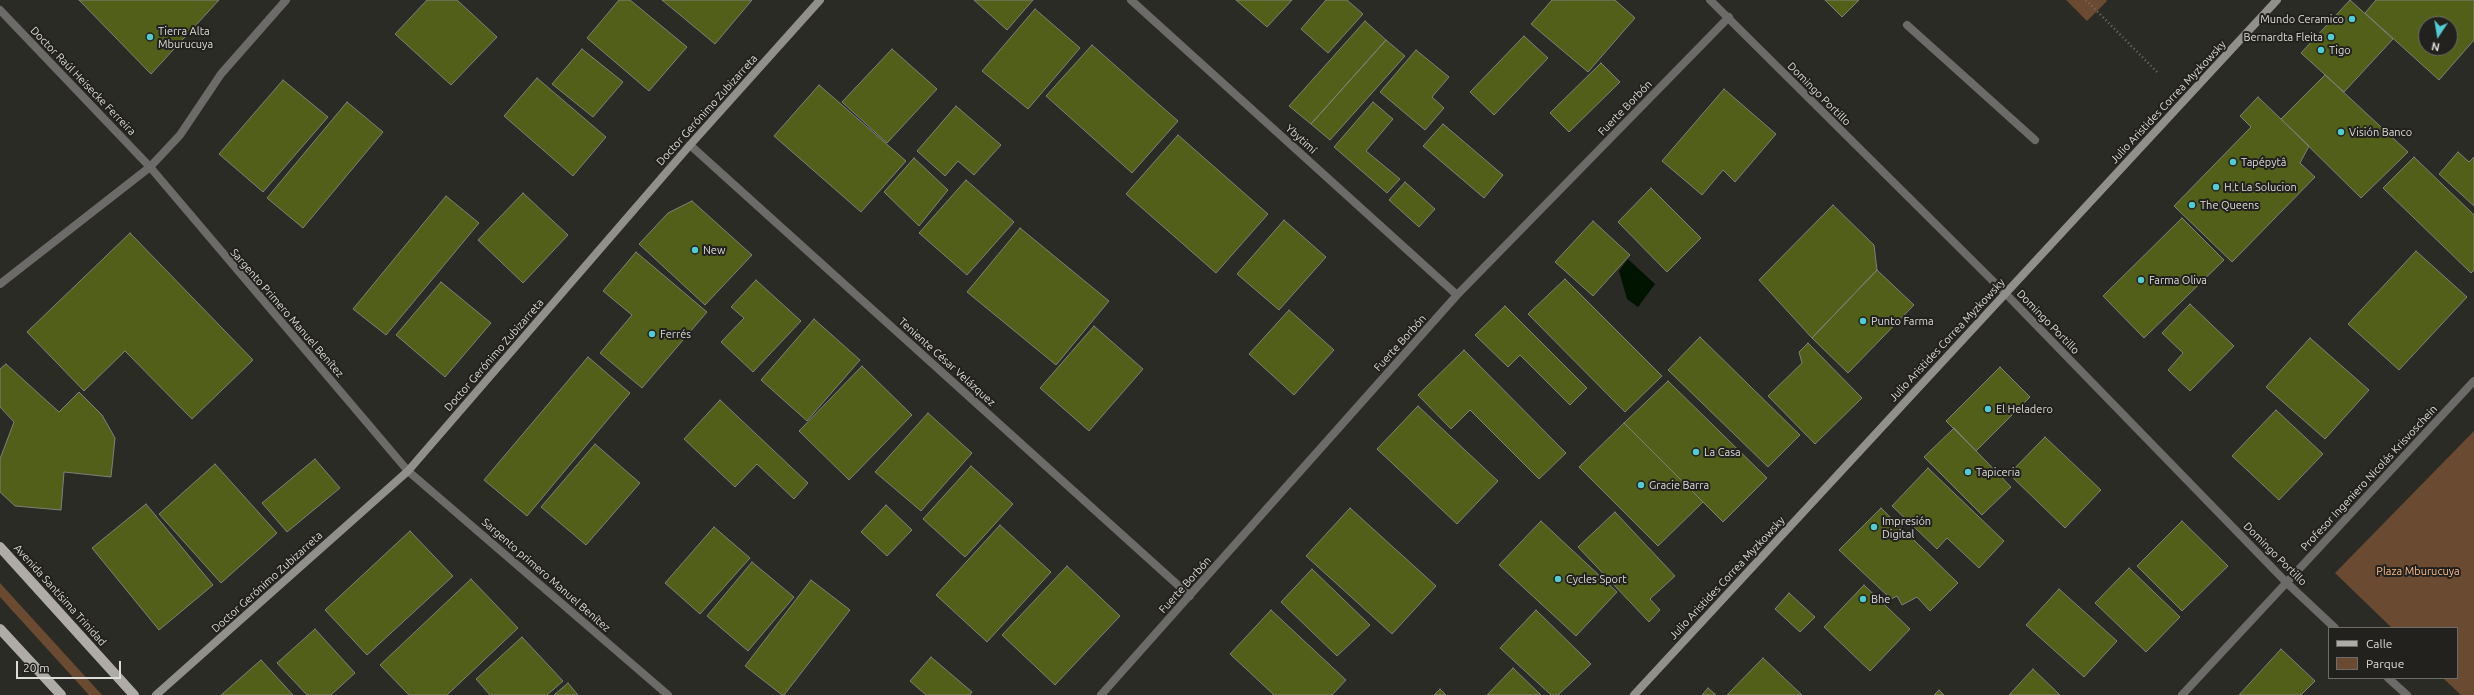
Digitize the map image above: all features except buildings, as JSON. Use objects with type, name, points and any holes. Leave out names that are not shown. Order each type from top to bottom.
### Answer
[{"type":"main road","name":"Doctor Gerónimo Zubizarreta","points":[[156,695],[408,471],[690,145],[820,0]]},
{"type":"main road","name":"Julio Aristides Correa Myzkowsky","points":[[1634,695],[2277,0]]},
{"type":"main road","name":"Avenida Santísima Trinidad","points":[[0,546],[134,695]]},
{"type":"main road","points":[[0,629],[61,695]]},
{"type":"street","points":[[0,284],[150,167],[180,135],[221,74],[286,0]]},
{"type":"street","name":"Ybytimí","points":[[1131,0],[1457,295]]},
{"type":"street","name":"Domingo Portillo","points":[[1710,0],[1823,114],[2005,293],[2287,583],[2334,627]]},
{"type":"street","name":"Doctor Raúl Heisecke Ferreira","points":[[0,10],[150,167]]},
{"type":"street","name":"Fuerte Borbón","points":[[1101,695],[1457,295],[1729,18]]},
{"type":"street","points":[[1907,25],[2035,140]]},
{"type":"street","name":"Teniente César Velázquez","points":[[690,145],[1190,596]]},
{"type":"street","name":"Sargento Primero Manuel Benítez","points":[[150,167],[408,471]]},
{"type":"street","name":"Profesor Ingeniero Nicolás Krisvoschein","points":[[2182,695],[2474,381]]},
{"type":"street","name":"Sargento primero Manuel Benítez","points":[[408,471],[668,695]]},
{"type":"street","points":[[2389,679],[2407,695]]},
{"type":"path","points":[[2086,0],[2157,72]]},
{"type":"green space","points":[[2066,0],[2106,0],[2107,1],[2087,21]]},
{"type":"green space","name":"Plaza Mburucuya","points":[[2474,431],[2474,695],[2461,695],[2444,679],[2458,679],[2458,627],[2391,627],[2335,573]]},
{"type":"green space","points":[[0,583],[102,695],[89,695],[0,597]]},
{"type":"shaded area","points":[[1628,259],[1655,284],[1638,307],[1627,299],[1619,271]]},
{"type":"place","name":"Mundo Ceramico","points":[[2352,19]]},
{"type":"place","name":"Tierra Alta Mburucuya","points":[[150,37]]},
{"type":"place","name":"Bernardta Fleita","points":[[2331,37]]},
{"type":"place","name":"Tigo","points":[[2321,50]]},
{"type":"place","name":"Visión Banco","points":[[2341,132]]},
{"type":"place","name":"Tapépytâ","points":[[2233,162]]},
{"type":"place","name":"H.t La Solucion","points":[[2216,187]]},
{"type":"place","name":"The Queens","points":[[2192,205]]},
{"type":"place","name":"New","points":[[695,250]]},
{"type":"place","name":"Farma Oliva","points":[[2141,280]]},
{"type":"place","name":"Punto Farma","points":[[1863,321]]},
{"type":"place","name":"Ferrés","points":[[652,334]]},
{"type":"place","name":"El Heladero","points":[[1988,409]]},
{"type":"place","name":"La Casa","points":[[1696,452]]},
{"type":"place","name":"Tapiceria","points":[[1968,472]]},
{"type":"place","name":"Gracie Barra","points":[[1641,485]]},
{"type":"place","name":"Impresión Digital","points":[[1874,527]]},
{"type":"place","name":"Cycles Sport","points":[[1558,579]]},
{"type":"place","name":"Bhe","points":[[1863,599]]}]
